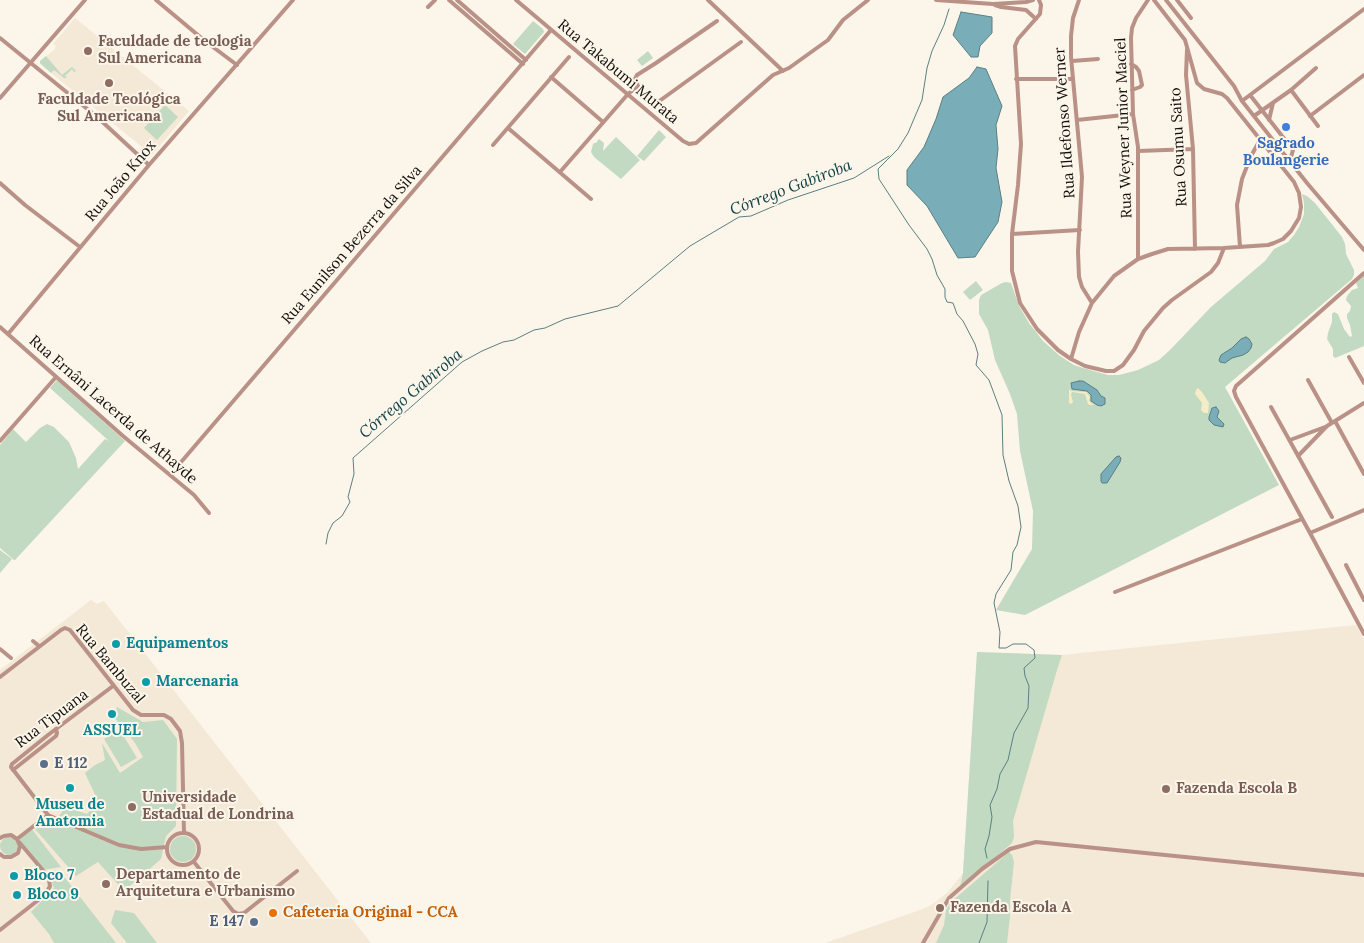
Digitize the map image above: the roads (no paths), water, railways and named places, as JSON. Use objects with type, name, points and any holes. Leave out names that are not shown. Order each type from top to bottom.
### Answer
[{"type":"street","points":[[0,98],[85,0]]},
{"type":"street","points":[[156,0],[237,65]]},
{"type":"street","name":"Rua João Knox","points":[[8,334],[149,165],[293,0]]},
{"type":"street","points":[[428,7],[435,0]]},
{"type":"street","points":[[449,0],[484,26]]},
{"type":"street","points":[[457,0],[525,62]]},
{"type":"street","name":"Rua Takabumi Murata","points":[[516,0],[683,141],[689,144],[696,143],[763,82],[783,71]]},
{"type":"street","points":[[708,0],[783,71],[828,40],[843,20],[868,0]]},
{"type":"street","points":[[936,0],[993,4],[1034,0]]},
{"type":"street","points":[[1039,0],[1041,9],[1036,19],[1018,39],[1015,46],[1021,144],[1012,234],[1012,271],[1020,303],[1036,329],[1058,350],[1071,359],[1085,366],[1106,372],[1114,371],[1123,365],[1150,322],[1172,300],[1211,272],[1218,263],[1224,248]]},
{"type":"street","name":"Rua Ildefonso Werner","points":[[1079,0],[1071,36],[1082,177],[1078,252],[1082,287],[1092,303]]},
{"type":"street","name":"Rua Weyner Junior Maciel","points":[[1138,259],[1138,152],[1133,114],[1131,38],[1136,18],[1148,0]]},
{"type":"street","points":[[1071,359],[1079,332],[1092,303],[1114,276],[1138,259],[1168,249],[1268,245],[1283,239],[1291,231],[1299,218],[1302,207],[1294,182],[1227,98],[1222,94],[1200,86],[1182,35],[1154,0]]},
{"type":"street","points":[[1166,0],[1234,86],[1242,101],[1307,184],[1364,250]]},
{"type":"street","points":[[1176,0],[1191,18]]},
{"type":"street","points":[[1002,3],[1026,10],[1036,19]]},
{"type":"street","points":[[1242,101],[1364,9]]},
{"type":"street","points":[[717,21],[637,75],[635,79],[638,86],[650,101],[658,102],[741,42]]},
{"type":"street","name":"Rua Eunilson Bezerra da Silva","points":[[170,475],[551,30]]},
{"type":"street","points":[[0,38],[96,116],[149,165]]},
{"type":"street","name":"Rua Osumu Saito","points":[[1187,45],[1186,75],[1193,149],[1195,249]]},
{"type":"street","points":[[493,145],[569,57]]},
{"type":"street","points":[[1072,61],[1098,59]]},
{"type":"street","points":[[1131,64],[1139,71],[1142,84],[1132,90]]},
{"type":"street","points":[[1254,116],[1291,90],[1316,68]]},
{"type":"street","points":[[1186,75],[1194,71]]},
{"type":"street","points":[[1310,116],[1364,75]]},
{"type":"street","points":[[551,78],[603,122]]},
{"type":"street","points":[[1016,78],[1073,79]]},
{"type":"street","points":[[560,172],[603,122],[638,86]]},
{"type":"street","points":[[619,87],[622,101]]},
{"type":"street","points":[[1291,90],[1318,126]]},
{"type":"street","points":[[616,108],[629,95]]},
{"type":"street","points":[[1250,95],[1293,150],[1290,161]]},
{"type":"street","points":[[1269,120],[1273,102]]},
{"type":"street","points":[[1077,120],[1133,114]]},
{"type":"street","points":[[508,128],[591,199]]},
{"type":"street","points":[[1240,247],[1237,205],[1240,187],[1260,140]]},
{"type":"street","points":[[1138,152],[1193,149]]},
{"type":"street","points":[[0,182],[25,206],[80,247]]},
{"type":"street","points":[[1012,234],[1080,230]]},
{"type":"street","points":[[1364,273],[1236,386],[1234,391],[1364,634]]},
{"type":"street","name":"Rua Ernâni Lacerda de Athayde","points":[[0,327],[123,436],[194,495],[209,513]]},
{"type":"street","points":[[1349,357],[1364,383]]},
{"type":"street","points":[[0,441],[56,376]]},
{"type":"street","points":[[1308,380],[1364,474]]},
{"type":"street","points":[[1298,456],[1327,426],[1364,403]]},
{"type":"street","points":[[1271,406],[1332,517]]},
{"type":"street","points":[[1290,440],[1327,426]]},
{"type":"street","points":[[1310,533],[1364,510]]},
{"type":"street","points":[[1115,592],[1302,519]]},
{"type":"street","points":[[1346,565],[1364,599]]},
{"type":"street","name":"Rua Bambuzal","points":[[39,646],[64,628],[68,629],[135,712],[141,715],[164,715],[180,731],[182,743],[184,833]]},
{"type":"street","points":[[0,677],[39,646],[33,641]]},
{"type":"street","points":[[0,649],[11,658]]},
{"type":"street","name":"Rua Tipuana","points":[[113,686],[56,729],[56,736],[13,770],[48,815],[120,845],[141,849],[168,847]]},
{"type":"street","points":[[18,840],[48,815]]},
{"type":"street","points":[[184,833],[193,837],[198,844],[199,854],[194,862],[184,865],[173,862],[170,858],[168,847],[175,836],[184,833]]},
{"type":"street","points":[[0,838],[10,835],[18,840],[46,874],[50,886],[46,894],[0,930]]},
{"type":"street","points":[[0,854],[8,858],[15,856],[19,850],[18,840]]},
{"type":"street","points":[[923,943],[949,898],[982,869],[1010,850],[1036,842],[1364,874]]},
{"type":"street","points":[[194,862],[233,911],[240,914],[297,871]]},
{"type":"water","points":[[961,12],[992,17],[992,33],[980,46],[978,57],[971,57],[953,35]]},
{"type":"water","points":[[977,67],[986,69],[1002,106],[996,125],[998,149],[996,168],[1002,202],[998,222],[975,257],[958,258],[927,206],[907,185],[907,170],[924,147],[943,97],[969,78]]},
{"type":"water","points":[[1246,337],[1252,344],[1248,352],[1225,363],[1220,362],[1221,355]]},
{"type":"water","points":[[1083,381],[1097,390],[1105,398],[1105,404],[1101,406],[1091,401],[1091,395],[1087,391],[1072,389],[1071,383]]},
{"type":"water","points":[[1216,407],[1219,411],[1217,417],[1224,424],[1223,427],[1214,425],[1209,420],[1212,408]]},
{"type":"water","points":[[1119,456],[1121,458],[1120,462],[1107,483],[1102,483],[1101,474]]},
{"type":"waterway","points":[[949,9],[932,51],[922,100],[908,133],[898,149],[878,169],[879,179],[927,249],[937,275],[945,289],[947,302],[953,303],[957,314],[963,321],[975,344],[978,354],[976,365],[989,380],[1002,415],[1003,455],[1009,481],[1018,506],[1021,527],[1017,545],[1013,552],[1011,570],[996,594],[994,603],[1000,632],[999,648],[1006,648],[1013,644],[1026,644],[1034,650],[1035,658],[1024,668],[1029,686],[1028,708],[1014,733],[1008,760],[1000,774],[997,789],[990,805],[992,817],[985,849],[987,858]]},
{"type":"waterway","name":"Córrego Gabiroba","points":[[326,544],[328,533],[333,523],[342,516],[350,502],[348,497],[354,474],[353,458],[462,362],[482,351],[503,342],[514,340],[534,330],[545,328],[565,319],[618,306],[690,246],[739,217],[751,216],[788,200],[854,178],[889,156]]},
{"type":"waterway","points":[[979,943],[987,922],[988,881]]},
{"type":"place","name":"Faculdade de teologia Sul Americana","points":[[88,51]]},
{"type":"place","name":"Faculdade Teológica Sul Americana","points":[[109,83]]},
{"type":"place","name":"Sagrado Boulangerie","points":[[1286,127]]},
{"type":"place","name":"Equipamentos","points":[[116,644]]},
{"type":"place","name":"Marcenaria","points":[[146,682]]},
{"type":"place","name":"ASSUEL","points":[[112,714]]},
{"type":"place","name":"E 112","points":[[44,764]]},
{"type":"place","name":"Museu de Anatomia","points":[[70,788]]},
{"type":"place","name":"Fazenda Escola B","points":[[1166,789]]},
{"type":"place","name":"Universidade Estadual de Londrina","points":[[132,807]]},
{"type":"place","name":"Bloco 7","points":[[14,876]]},
{"type":"place","name":"Departamento de Arquitetura e Urbanismo","points":[[106,884]]},
{"type":"place","name":"Bloco 9","points":[[17,895]]},
{"type":"place","name":"Fazenda Escola A","points":[[940,908]]},
{"type":"place","name":"Cafeteria Original - CCA","points":[[273,913]]},
{"type":"place","name":"E 147","points":[[254,922]]}]
